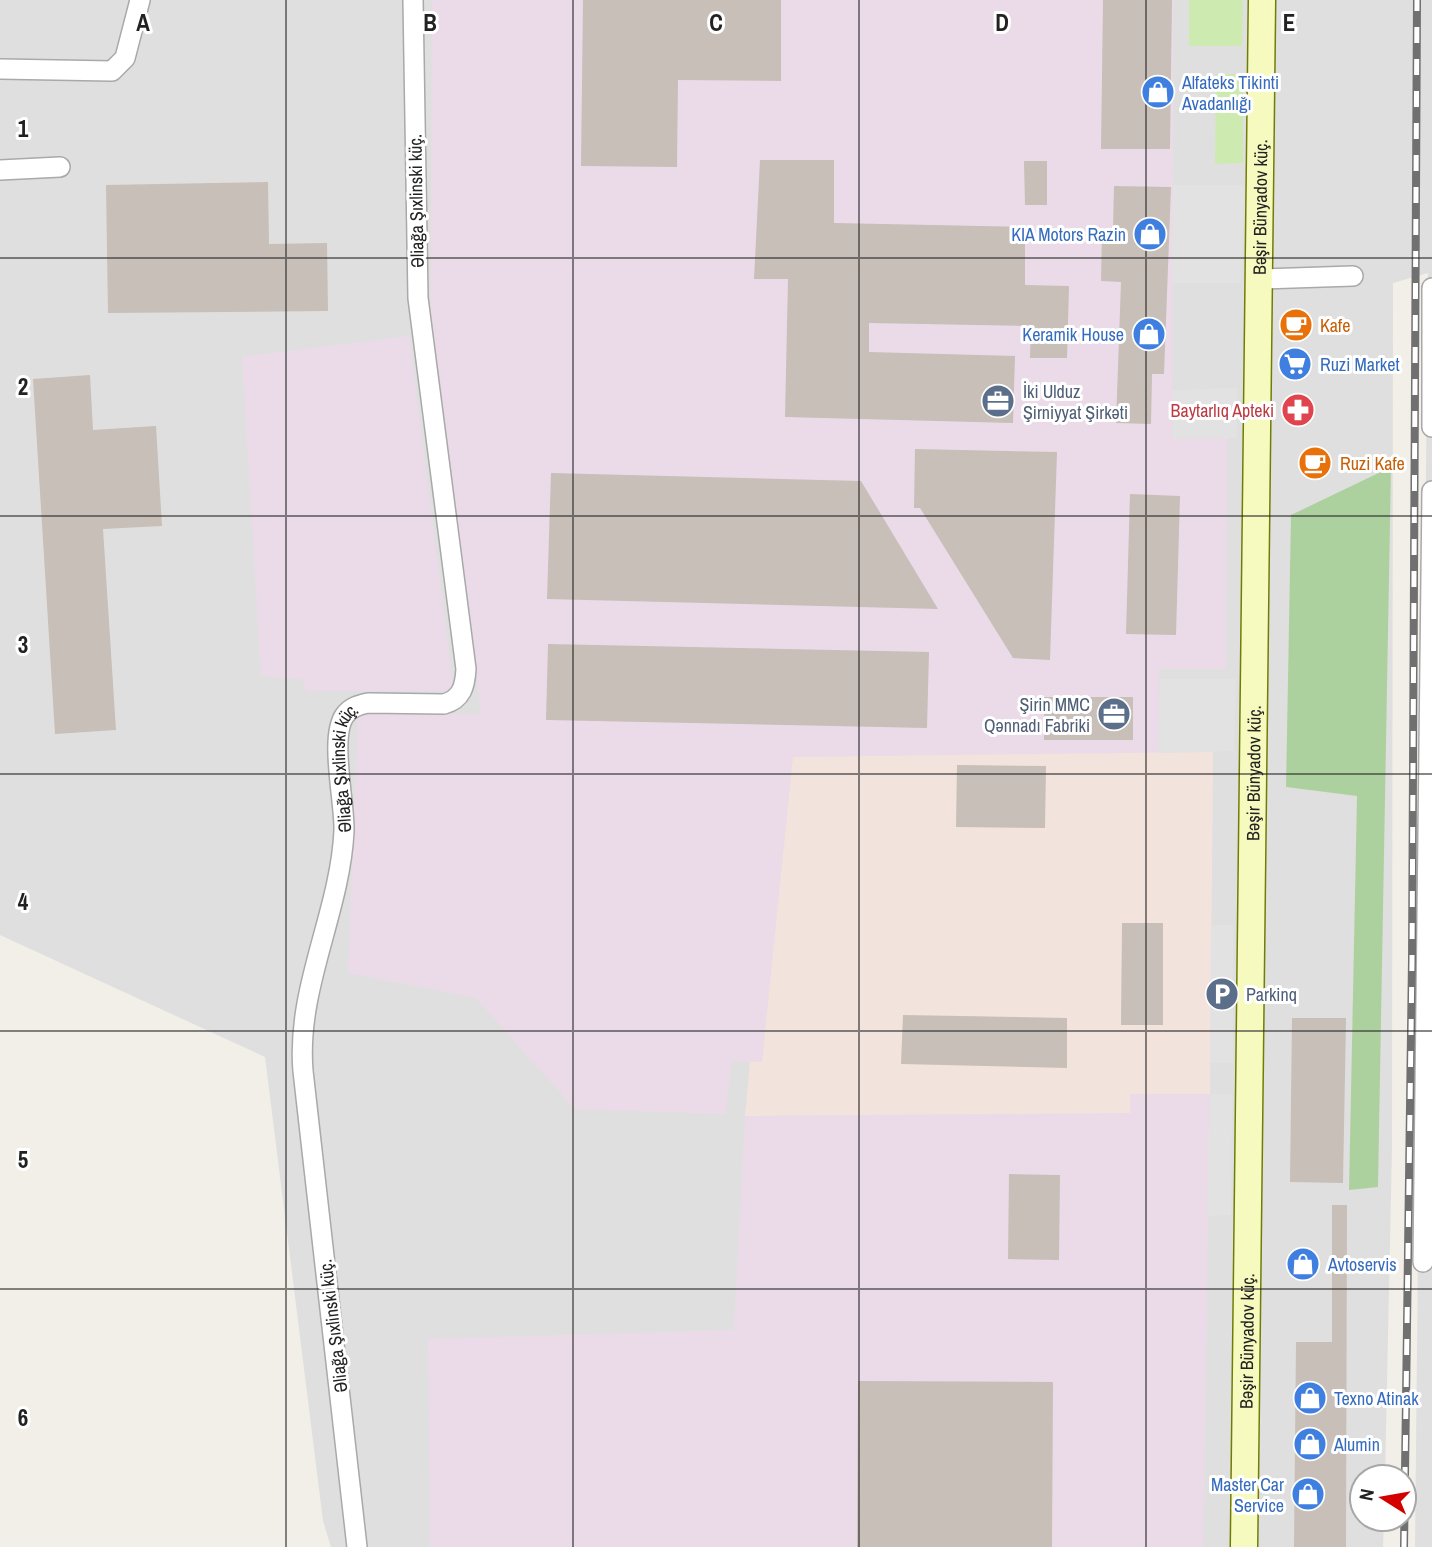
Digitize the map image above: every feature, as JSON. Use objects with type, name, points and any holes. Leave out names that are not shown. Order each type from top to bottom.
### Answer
[{"type":"street","points":[[0,69],[112,71],[125,58],[140,0]]},
{"type":"street","name":"Əliağa Şıxlinski küç.","points":[[357,1547],[303,1071],[303,1017],[341,858],[344,831],[339,734],[344,715],[357,706],[368,703],[444,705],[453,702],[462,692],[466,668],[418,298],[413,0]]},
{"type":"street","name":"Bəşir Bünyadov küç.","points":[[1244,1547],[1262,0]]},
{"type":"street","points":[[0,170],[60,167]]},
{"type":"street","points":[[1259,279],[1353,276]]},
{"type":"street","points":[[1432,288],[1432,427]]},
{"type":"street","points":[[1423,1262],[1428,1175],[1432,491]]},
{"type":"shaded area","points":[[0,0],[1432,0],[1432,1547],[1415,1547],[1415,1533],[1418,1533],[1418,1463],[1416,1463],[1428,273],[1393,283],[1392,1149],[1385,1463],[1348,1463],[1348,1533],[1384,1533],[1383,1547],[331,1547],[323,1521],[265,1057],[0,935]]},
{"type":"shaded area","points":[[432,0],[1173,0],[1172,430],[1173,439],[1227,438],[1226,669],[1159,669],[1158,753],[793,757],[762,1063],[732,1061],[725,1114],[575,1109],[476,998],[348,973],[358,714],[481,714],[431,313]]},
{"type":"shaded area","points":[[1173,185],[1244,185],[1241,283],[1172,283]]},
{"type":"shaded area","points":[[409,336],[453,684],[446,691],[306,691],[302,679],[261,676],[242,357]]},
{"type":"shaded area","points":[[1237,388],[1237,438],[1173,439],[1172,390]]},
{"type":"shaded area","points":[[1160,679],[1236,679],[1234,751],[1158,753]]},
{"type":"shaded area","points":[[1213,752],[1210,1094],[1130,1094],[1130,1113],[745,1116],[750,1062],[762,1062],[793,757]]},
{"type":"shaded area","name":"Parkinq","points":[[1211,925],[1233,925],[1233,1063],[1210,1063]]},
{"type":"shaded area","points":[[1130,1094],[1210,1094],[1203,1547],[430,1547],[428,1339],[734,1330],[745,1116],[1129,1113]]},
{"type":"shaded area","points":[[1210,1094],[1232,1094],[1231,1215],[1207,1216]]},
{"type":"green space","points":[[1189,0],[1243,0],[1242,46],[1189,46]]},
{"type":"green space","points":[[1216,74],[1243,74],[1243,163],[1215,164]]},
{"type":"green space","points":[[1391,467],[1378,1187],[1349,1190],[1357,796],[1286,787],[1291,515]]},
{"type":"building","points":[[583,0],[781,0],[781,81],[678,80],[677,167],[581,166]]},
{"type":"building","points":[[1103,0],[1172,0],[1170,149],[1101,149]]},
{"type":"building","points":[[760,160],[834,160],[834,223],[1025,227],[1025,285],[1069,286],[1067,358],[1030,358],[1031,326],[869,323],[869,352],[1015,356],[1013,423],[785,417],[788,279],[754,279]]},
{"type":"building","points":[[1024,161],[1047,161],[1047,205],[1025,205]]},
{"type":"building","points":[[268,182],[269,244],[327,243],[328,311],[108,313],[106,185]]},
{"type":"building","points":[[1114,186],[1171,187],[1164,374],[1152,374],[1151,424],[1116,423],[1121,282],[1101,281],[1102,231],[1113,231]]},
{"type":"building","points":[[90,375],[93,430],[156,426],[162,526],[103,529],[116,730],[55,734],[33,379]]},
{"type":"building","points":[[915,449],[1057,452],[1050,660],[1013,658],[920,508],[914,508]]},
{"type":"building","points":[[551,473],[861,481],[938,609],[547,599]]},
{"type":"building","points":[[1130,494],[1180,496],[1176,635],[1126,634]]},
{"type":"building","points":[[548,644],[929,652],[927,728],[546,720]]},
{"type":"building","points":[[1044,697],[1133,697],[1133,740],[1044,740]]},
{"type":"building","points":[[957,765],[1046,766],[1045,828],[956,827]]},
{"type":"building","points":[[1122,923],[1163,923],[1163,1025],[1121,1025]]},
{"type":"building","points":[[903,1015],[1067,1018],[1067,1068],[901,1064]]},
{"type":"building","points":[[1292,1018],[1346,1018],[1343,1183],[1290,1182]]},
{"type":"building","points":[[1009,1174],[1060,1175],[1059,1260],[1008,1259]]},
{"type":"building","points":[[1332,1205],[1347,1205],[1346,1547],[1294,1547],[1296,1342],[1332,1342]]},
{"type":"building","points":[[858,1381],[1053,1382],[1052,1547],[857,1547]]},
{"type":"railway","points":[[1404,1547],[1412,960],[1417,0]]},
{"type":"place","name":"Alfateks Tikinti Avadanlığı","points":[[1158,92]]},
{"type":"place","name":"KIA Motors Razin","points":[[1150,234]]},
{"type":"place","name":"Kafe","points":[[1296,325]]},
{"type":"place","name":"Keramik House","points":[[1149,334]]},
{"type":"place","name":"Ruzi Market","points":[[1295,364]]},
{"type":"place","name":"İki Ulduz Şirniyyat Şirkəti","points":[[998,401]]},
{"type":"place","name":"Baytarlıq Apteki","points":[[1298,410]]},
{"type":"place","name":"Ruzi Kafe","points":[[1315,463]]},
{"type":"place","name":"Şirin MMC Qənnadı Fabriki","points":[[1114,714]]},
{"type":"place","name":"Parkinq","points":[[1222,994]]},
{"type":"place","name":"Avtoservis","points":[[1303,1264]]},
{"type":"place","name":"Texno Atinak","points":[[1310,1398]]},
{"type":"place","name":"Alumin","points":[[1310,1444]]},
{"type":"place","name":"Master Car Service","points":[[1308,1494]]}]
